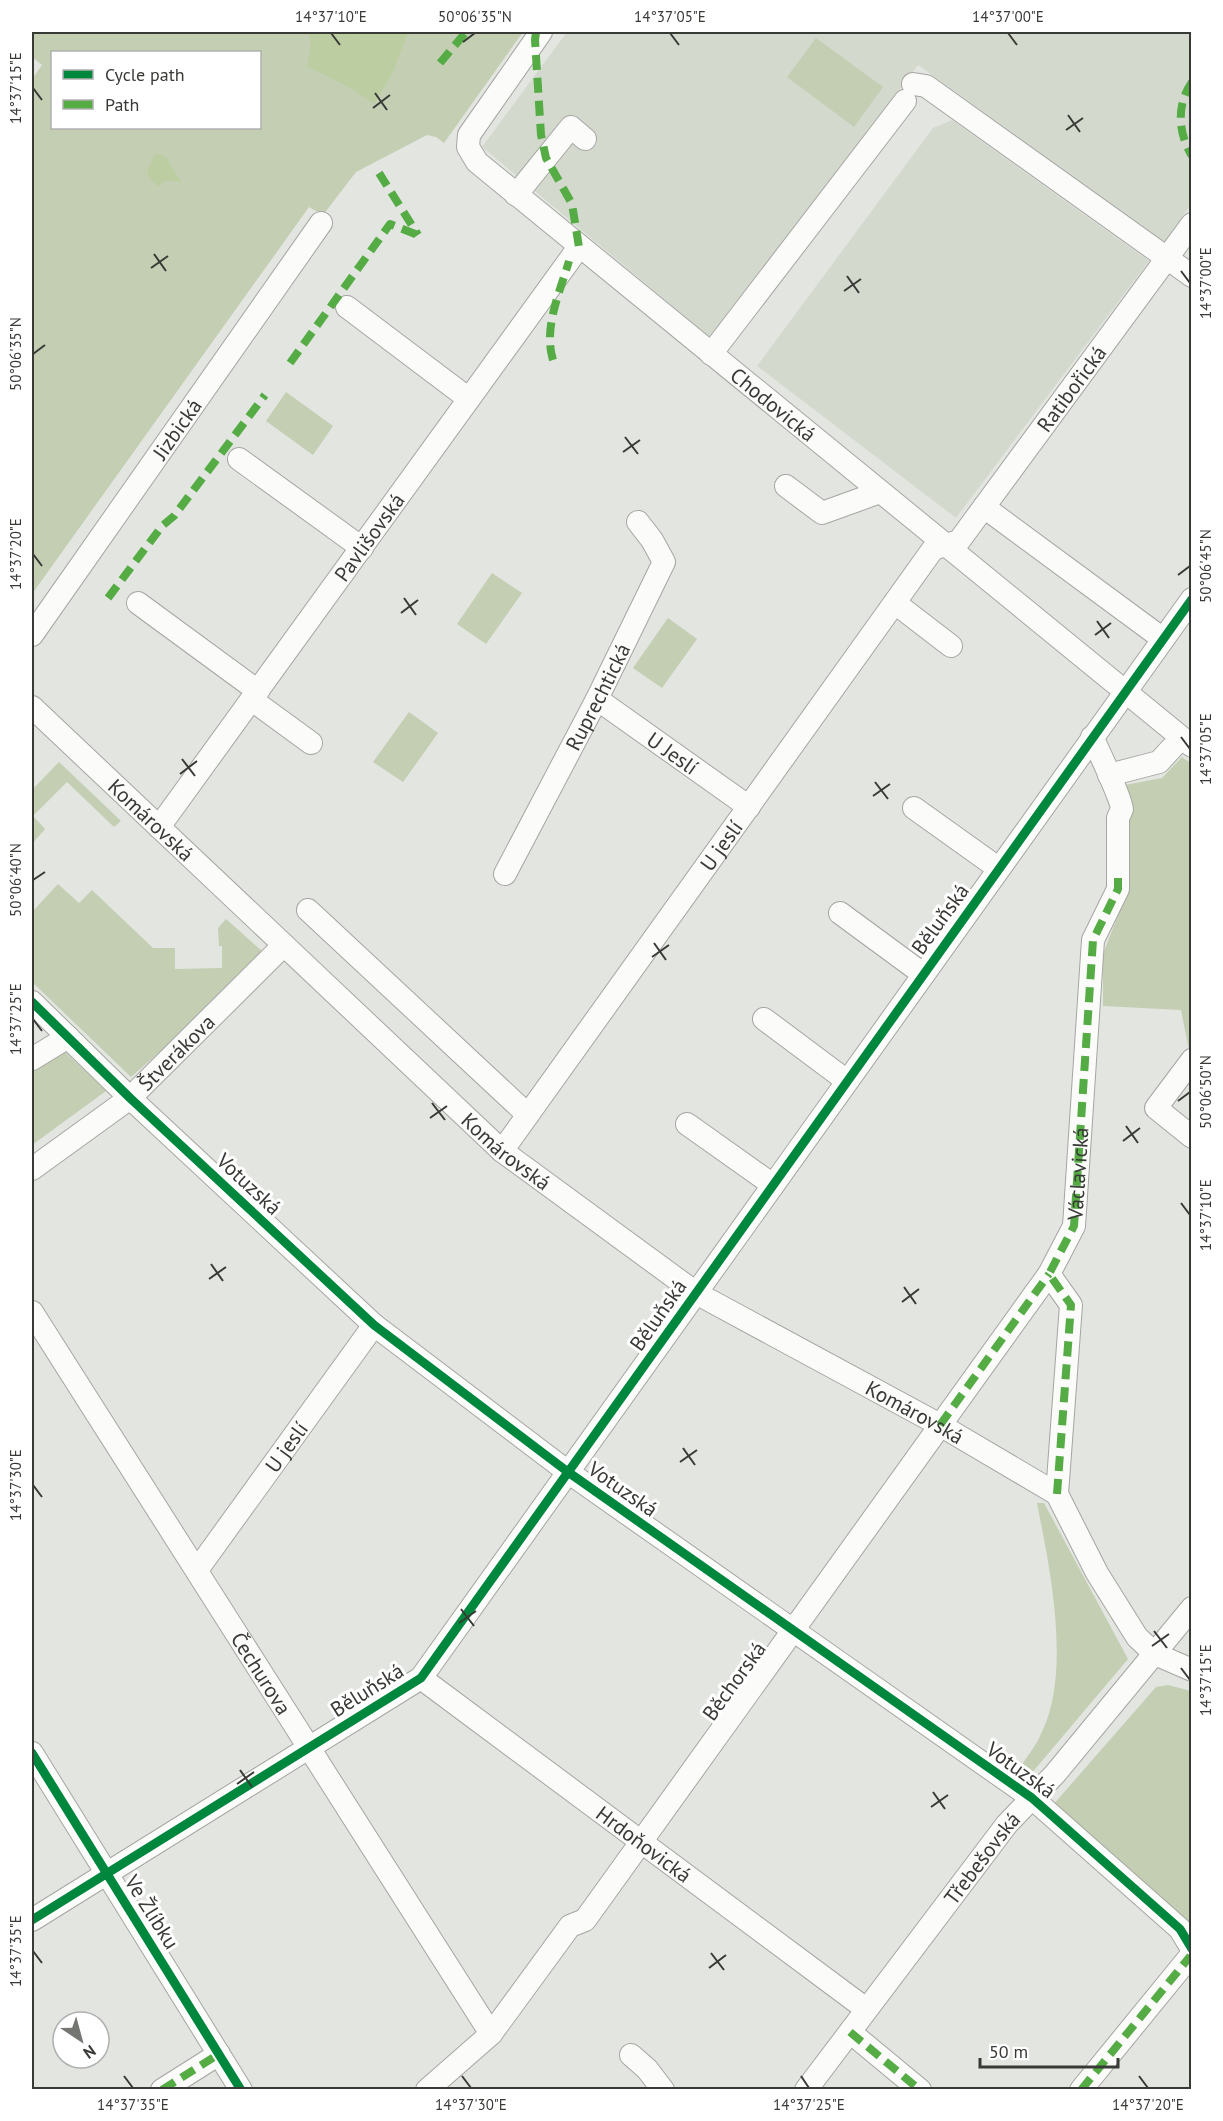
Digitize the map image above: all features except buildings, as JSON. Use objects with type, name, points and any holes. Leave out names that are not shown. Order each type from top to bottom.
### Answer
[{"type":"street","name":"Chodovická","points":[[541,32],[471,131],[468,141],[470,153],[477,162],[1186,742]]},
{"type":"street","points":[[711,354],[909,92],[926,86],[1191,276]]},
{"type":"street","points":[[516,195],[571,127],[585,139]]},
{"type":"street","name":"Jizbická","points":[[32,635],[321,223]]},
{"type":"street","name":"Ratibořická","points":[[945,545],[959,541],[1191,224]]},
{"type":"street","name":"Pavlišovská","points":[[159,827],[579,247]]},
{"type":"street","points":[[347,307],[470,399]]},
{"type":"street","points":[[239,459],[362,548]]},
{"type":"street","points":[[786,486],[822,513],[880,492]]},
{"type":"street","points":[[984,507],[1163,639]]},
{"type":"street","name":"Ruprechtická","points":[[505,874],[597,699],[664,561],[638,522]]},
{"type":"street","name":"U jeslí","points":[[502,1151],[933,549],[945,545]]},
{"type":"street","name":"Běluňská","points":[[32,1920],[421,1678],[1191,599]]},
{"type":"street","points":[[138,603],[255,695],[311,743]]},
{"type":"street","points":[[895,603],[951,645]]},
{"type":"street","name":"U Jeslí","points":[[597,699],[749,807]]},
{"type":"street","name":"Komárovská","points":[[32,707],[502,1151],[696,1293],[940,1425],[1057,1494]]},
{"type":"street","name":"Václavická","points":[[1049,1274],[1074,1226],[1093,940],[1118,889],[1118,818],[1122,809],[1121,800],[1092,737]]},
{"type":"street","points":[[1109,775],[1159,762],[1186,742]]},
{"type":"street","points":[[914,808],[999,868]]},
{"type":"street","points":[[308,910],[528,1115]]},
{"type":"street","points":[[840,913],[923,974]]},
{"type":"street","name":"Štverákova","points":[[32,1169],[130,1098],[284,945]]},
{"type":"street","name":"Votuzská","points":[[32,1002],[130,1098],[374,1325],[568,1472],[1032,1798],[1180,1929],[1191,1949]]},
{"type":"street","points":[[764,1019],[847,1081]]},
{"type":"street","points":[[32,1059],[68,1038]]},
{"type":"street","points":[[1191,1060],[1156,1108],[1191,1137]]},
{"type":"street","points":[[687,1124],[773,1185]]},
{"type":"street","points":[[1049,1274],[1071,1305],[1057,1494],[1097,1573],[1137,1637],[1155,1654],[1191,1670]]},
{"type":"street","name":"Běchorská","points":[[427,2090],[491,2034],[570,1926],[585,1920],[1049,1274]]},
{"type":"street","name":"Čechurova","points":[[32,1312],[197,1570],[307,1749],[491,2034]]},
{"type":"street","name":"U jeslí","points":[[197,1570],[374,1325]]},
{"type":"street","name":"Třebešovská","points":[[806,2090],[1007,1824],[1055,1774],[1191,1608]]},
{"type":"street","name":"Hrdoňovická","points":[[421,1678],[866,2009]]},
{"type":"street","name":"Ve Žlíbku","points":[[32,1753],[241,2090]]},
{"type":"street","points":[[1081,2090],[1191,1954]]},
{"type":"street","points":[[850,2032],[920,2090]]},
{"type":"street","points":[[162,2090],[219,2054]]},
{"type":"street","points":[[631,2055],[647,2069],[663,2090]]},
{"type":"shaded area","points":[[567,32],[1191,32],[1191,204],[1165,243],[918,65],[712,339],[482,147]]},
{"type":"shaded area","points":[[952,120],[1149,261],[956,518],[757,366],[933,128]]},
{"type":"green space","points":[[32,32],[523,32],[444,143],[436,137],[427,135],[356,172],[323,215],[309,207],[32,594],[32,79],[42,65],[32,57]]},
{"type":"green space","points":[[308,32],[352,32],[360,35],[362,32],[408,32],[393,72],[374,104],[354,90],[307,66],[311,46]]},
{"type":"green space","points":[[816,38],[883,87],[854,127],[787,77]]},
{"type":"green space","points":[[158,154],[166,157],[181,182],[166,180],[158,186],[152,181],[147,172],[154,156]]},
{"type":"green space","points":[[286,392],[333,426],[313,455],[266,421]]},
{"type":"green space","points":[[492,573],[522,593],[486,644],[457,624]]},
{"type":"green space","points":[[668,618],[697,639],[662,688],[633,668]]},
{"type":"green space","points":[[409,712],[438,733],[403,782],[373,762]]},
{"type":"green space","points":[[1182,757],[1192,764],[1191,1047],[1189,1050],[1181,1010],[1103,1006],[1103,954],[1124,900],[1129,859],[1120,786],[1162,778]]},
{"type":"green space","points":[[59,762],[121,821],[114,827],[67,782],[33,816],[45,829],[32,844],[32,790]]},
{"type":"green space","points":[[58,884],[79,903],[92,890],[153,948],[175,948],[175,969],[222,968],[222,946],[219,946],[218,928],[226,919],[263,952],[131,1077],[32,982],[32,912]]},
{"type":"green space","points":[[63,1050],[106,1091],[32,1145],[32,1069]]},
{"type":"green space","points":[[1037,1503],[1044,1503],[1128,1659],[1025,1781],[1016,1773],[1039,1739],[1050,1709],[1057,1651],[1052,1589]]},
{"type":"green space","points":[[1168,1685],[1191,1691],[1191,1924],[1053,1805],[1156,1687]]},
{"type":"marked path","points":[[440,63],[466,32]]},
{"type":"marked path","points":[[536,32],[541,135],[546,158],[572,204],[579,247]]},
{"type":"marked path","points":[[1192,82],[1181,109],[1184,138],[1192,156]]},
{"type":"marked path","points":[[379,173],[418,235]]},
{"type":"marked path","points":[[290,363],[390,224],[418,235]]},
{"type":"marked path","points":[[553,360],[550,348],[551,323],[569,261]]},
{"type":"marked path","points":[[108,598],[162,526],[174,516],[265,395]]},
{"type":"marked path","points":[[1057,1494],[1071,1305],[1049,1274],[1074,1226],[1093,940],[1118,889],[1118,874]]},
{"type":"marked path","points":[[940,1425],[1049,1274]]},
{"type":"marked path","points":[[1081,2090],[1192,1954]]},
{"type":"marked path","points":[[850,2032],[920,2090]]},
{"type":"marked path","points":[[162,2090],[219,2054]]},
{"type":"cycle path","points":[[32,1920],[421,1678],[1192,599]]},
{"type":"cycle path","points":[[32,1002],[130,1098],[374,1325],[568,1472],[1032,1798],[1180,1929],[1192,1949]]},
{"type":"cycle path","points":[[32,1753],[241,2090]]}]
